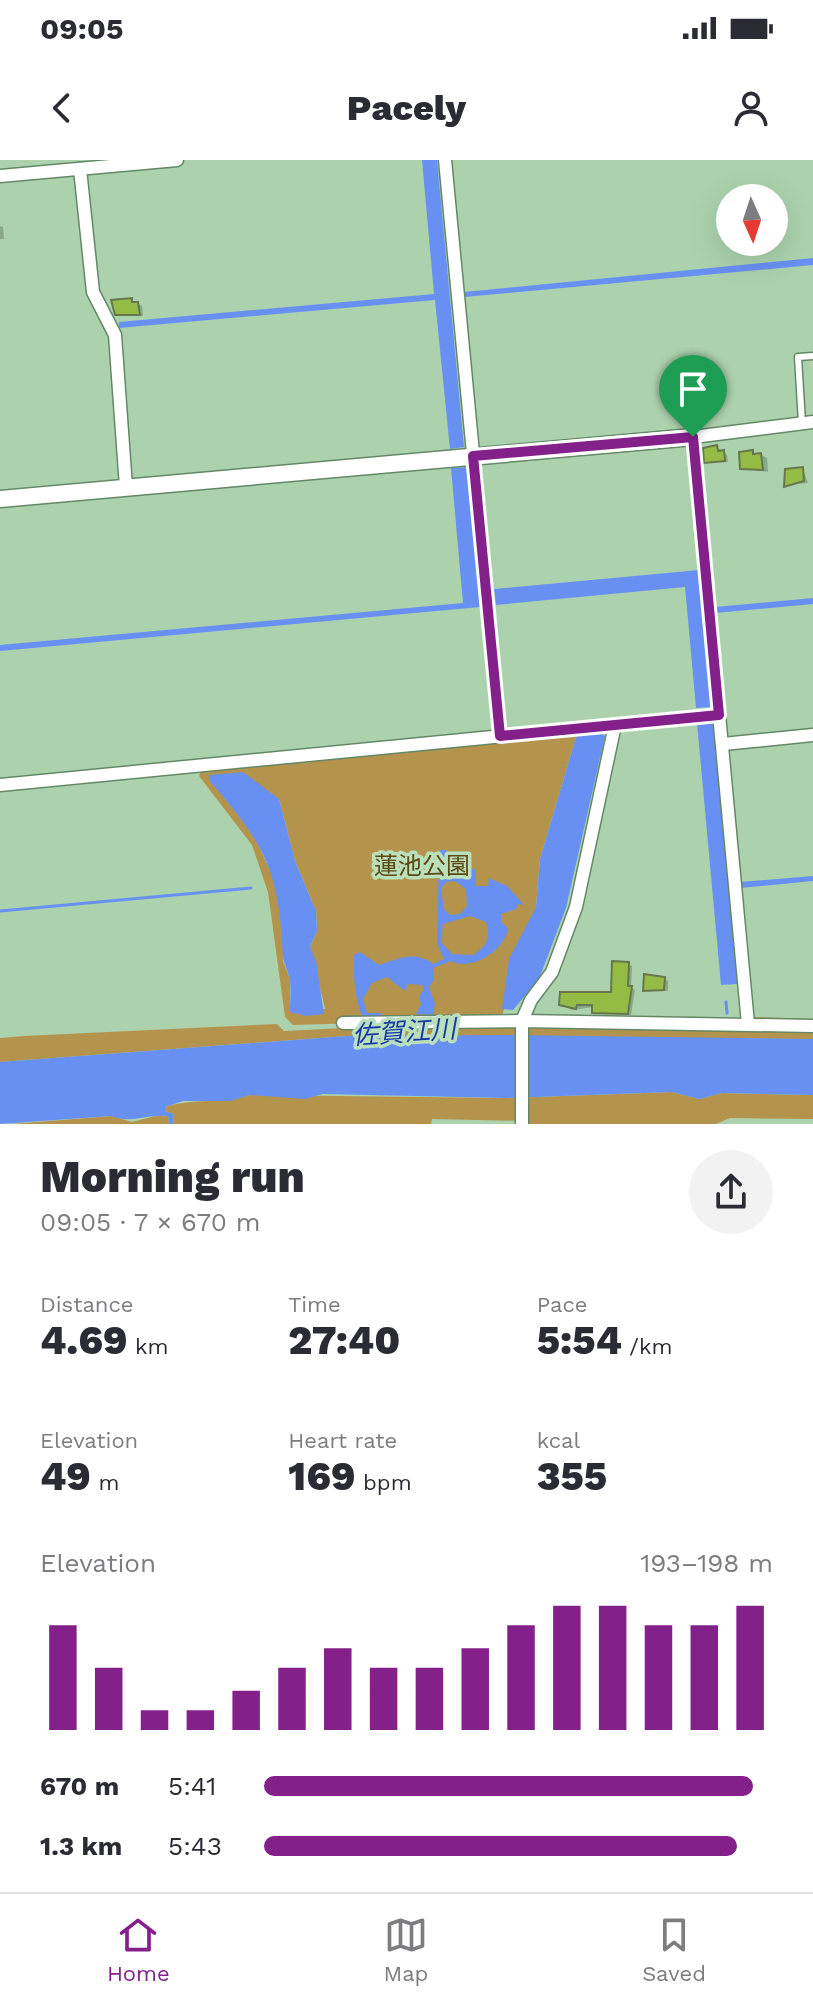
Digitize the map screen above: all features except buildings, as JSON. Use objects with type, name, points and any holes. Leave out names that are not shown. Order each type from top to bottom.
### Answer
[{"type":"street","points":[[0,176],[177,160]]},
{"type":"street","points":[[445,160],[500,736]]},
{"type":"street","points":[[80,169],[93,292],[115,335],[126,487]]},
{"type":"street","points":[[0,499],[693,437],[808,423]]},
{"type":"street","points":[[693,437],[748,1024]]},
{"type":"street","points":[[0,785],[719,715]]},
{"type":"street","points":[[522,1118],[522,1024],[531,1000],[552,972],[576,907],[615,725]]},
{"type":"street","points":[[723,744],[813,735]]},
{"type":"street","points":[[343,1023],[813,1026]]},
{"type":"lane","points":[[808,423],[798,357],[813,356]]},
{"type":"green space","name":"蓮池公園","points":[[577,734],[540,859],[536,907],[501,1019],[293,1025],[285,1017],[268,892],[252,845],[199,776],[201,771]],"holes":[[[279,799],[295,861],[316,911],[317,931],[310,947],[325,1009],[290,1012],[290,979],[283,961],[284,927],[276,883],[250,827]]]},
{"type":"green space","points":[[754,1017],[812,1019],[813,1039],[347,1036],[0,1062],[0,1038],[24,1036],[277,1024],[284,1031],[385,1026],[748,1028]]},
{"type":"green space","points":[[672,1092],[699,1099],[722,1093],[813,1095],[813,1119],[730,1118],[716,1124],[528,1124],[528,1121],[432,1119],[431,1124],[173,1124],[174,1114],[165,1111],[165,1107],[176,1104],[250,1095],[506,1098]]},
{"type":"green space","points":[[159,1115],[168,1116],[169,1124],[12,1124],[111,1116],[132,1122]]},
{"type":"water","points":[[422,160],[437,160],[464,447],[450,449],[435,300],[119,328],[119,322],[434,294]]},
{"type":"water","points":[[813,258],[813,265],[465,297],[464,292]]},
{"type":"water","points":[[467,467],[480,607],[0,651],[0,645],[463,603],[451,468]]},
{"type":"water","points":[[699,570],[712,707],[696,708],[685,587],[496,605],[494,589]]},
{"type":"water","points":[[813,598],[813,604],[715,613],[715,607]]},
{"type":"water","points":[[714,722],[737,984],[721,985],[697,723]]},
{"type":"water","points":[[598,731],[605,736],[566,908],[539,979],[513,1010],[502,1009],[509,959],[536,907],[540,859],[577,734]]},
{"type":"water","points":[[243,772],[279,799],[295,861],[316,911],[317,931],[310,947],[316,961],[324,1014],[306,1016],[290,1012],[290,981],[283,957],[273,880],[244,823],[209,780],[209,775]]},
{"type":"water","points":[[446,850],[450,859],[476,870],[476,886],[488,886],[489,878],[507,886],[524,905],[518,904],[516,909],[501,914],[501,922],[508,928],[506,936],[486,957],[468,964],[451,961],[433,968],[434,980],[429,987],[435,1004],[433,1015],[416,1014],[421,1004],[419,996],[424,990],[422,985],[408,984],[405,991],[387,977],[372,983],[363,999],[367,1013],[381,1013],[381,1016],[363,1017],[355,987],[354,955],[360,952],[379,965],[406,957],[420,957],[433,964],[444,959],[437,943],[439,860],[436,853]],"holes":[[[455,881],[466,889],[467,906],[460,914],[450,915],[444,909],[441,889],[446,882]],[[470,916],[486,922],[487,941],[473,955],[452,954],[441,942],[443,924]]]},
{"type":"water","points":[[813,876],[813,881],[740,888],[740,882]]},
{"type":"water","points":[[347,1036],[813,1039],[813,1095],[722,1093],[699,1099],[672,1092],[506,1098],[323,1094],[305,1099],[250,1095],[230,1101],[183,1101],[165,1107],[165,1111],[174,1114],[173,1124],[169,1124],[168,1116],[125,1119],[111,1116],[0,1124],[0,1062]]},
{"type":"waterway","points":[[0,911],[251,888]]},
{"type":"waterway","points":[[726,1002],[727,1013]]},
{"type":"route","points":[[693,437],[719,715],[500,736],[473,456],[693,437]]},
{"type":"water label","name":"佐賀江川","points":[[404,1032]]}]
